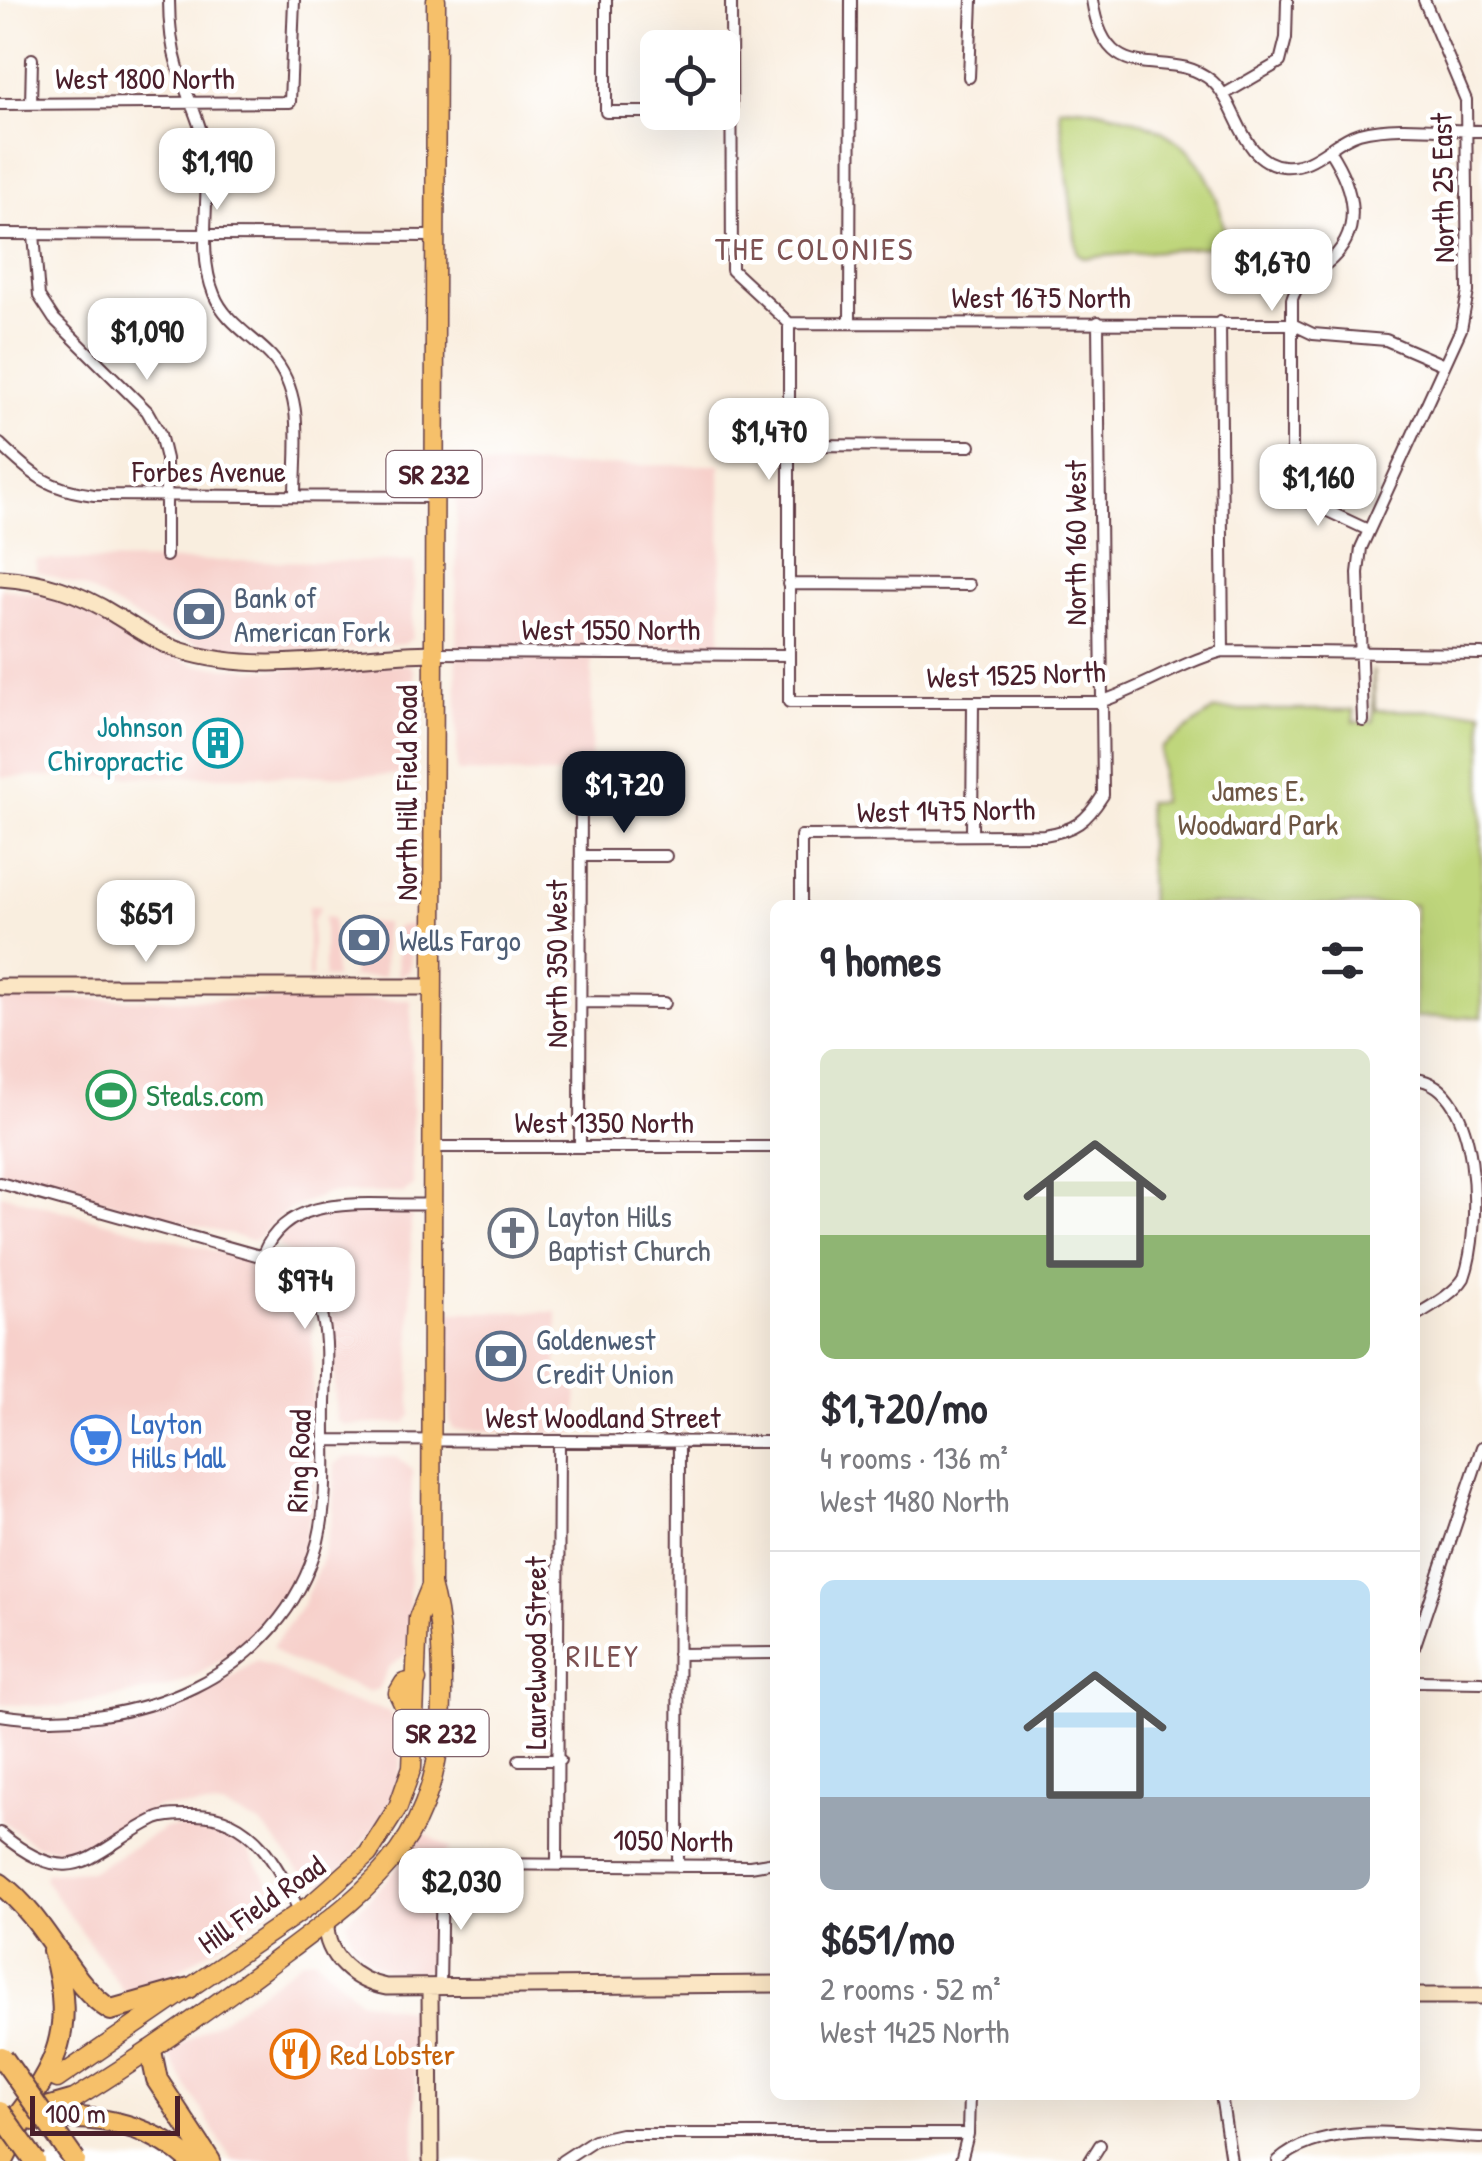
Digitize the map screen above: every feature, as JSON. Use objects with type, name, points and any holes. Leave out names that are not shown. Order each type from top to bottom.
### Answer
[{"type":"highway","points":[[0,1884],[46,1929],[93,2000],[111,2010],[189,1988]]},
{"type":"highway","points":[[3,2161],[12,2125],[48,2085],[64,2011],[62,1984],[46,1929]]},
{"type":"highway","points":[[151,2051],[157,2080],[210,2161]]},
{"type":"highway","points":[[1,2056],[76,2161]]},
{"type":"highway","points":[[12,2125],[71,2101]]},
{"type":"highway","points":[[12,2125],[98,2120],[136,2128],[191,2161]]},
{"type":"highway","points":[[12,2125],[35,2161]]},
{"type":"main road","name":"North Hill Field Road","points":[[431,1585],[436,0]]},
{"type":"main road","name":"Hill Field Road","points":[[48,2085],[348,1876],[388,1824],[408,1781],[416,1737],[418,1618],[431,1585]]},
{"type":"main road","name":"Hill Field Road","points":[[71,2101],[151,2051],[326,1925],[375,1883],[406,1842],[428,1797],[440,1743],[440,1618],[431,1585]]},
{"type":"main road","points":[[406,1842],[429,1745],[430,1691],[417,1680]]},
{"type":"main road","points":[[326,1925],[330,1907],[384,1852],[388,1824]]},
{"type":"main road","points":[[215,2005],[246,1972],[291,1938],[300,1912]]},
{"type":"street","points":[[169,0],[169,34],[206,153],[207,233],[214,296],[228,317],[273,359],[292,389],[296,496]]},
{"type":"street","name":"West 1800 North","points":[[0,104],[290,102],[294,0]]},
{"type":"street","points":[[606,0],[606,112],[640,112]]},
{"type":"street","points":[[731,30],[732,0]]},
{"type":"street","points":[[850,323],[851,0]]},
{"type":"street","points":[[969,77],[972,0]]},
{"type":"street","points":[[1092,0],[1095,20],[1118,54],[1152,67],[1200,73],[1223,96],[1253,149],[1264,160],[1294,166],[1355,134],[1380,129],[1476,131]]},
{"type":"street","points":[[1223,96],[1280,62],[1287,0]]},
{"type":"street","name":"North 25 East","points":[[1363,721],[1358,573],[1366,529],[1461,329],[1468,266],[1476,131],[1458,76],[1424,0]]},
{"type":"street","points":[[31,104],[32,59]]},
{"type":"street","points":[[728,130],[732,270],[789,323],[788,655]]},
{"type":"street","points":[[1329,150],[1350,187],[1350,231],[1343,248],[1296,288],[1292,324],[1295,493],[1366,529]]},
{"type":"street","points":[[0,234],[434,236]]},
{"type":"street","points":[[34,234],[39,296],[54,319],[147,411],[160,434],[166,556]]},
{"type":"street","points":[[1468,266],[1482,266]]},
{"type":"street","name":"North 160 West","points":[[1088,820],[1103,795],[1098,322]]},
{"type":"street","points":[[1220,322],[1223,651]]},
{"type":"street","name":"West 1675 North","points":[[789,323],[1292,324],[1313,334],[1386,340],[1444,365]]},
{"type":"street","name":"Forbes Avenue","points":[[0,444],[32,474],[60,490],[166,496],[434,497]]},
{"type":"street","points":[[790,445],[970,446]]},
{"type":"street","points":[[0,578],[32,581],[79,594],[155,640],[204,656],[314,660],[434,654]]},
{"type":"street","points":[[788,584],[969,585]]},
{"type":"street","name":"West 1525 North","points":[[788,655],[789,702],[1100,702],[1133,692],[1188,661],[1223,651],[1361,656],[1482,654]]},
{"type":"street","name":"West 1550 North","points":[[434,654],[788,655]]},
{"type":"street","points":[[972,835],[973,702]]},
{"type":"street","name":"North 350 West","points":[[580,1146],[581,782]]},
{"type":"street","name":"West 1475 North","points":[[801,900],[801,836],[1044,835],[1072,831],[1088,820]]},
{"type":"street","points":[[581,856],[666,856]]},
{"type":"street","points":[[0,987],[433,987]]},
{"type":"street","points":[[582,1002],[665,1003]]},
{"type":"street","points":[[1420,1312],[1463,1281],[1478,1258],[1481,1194],[1476,1136],[1465,1112],[1446,1090],[1421,1079]]},
{"type":"street","name":"West 1350 North","points":[[432,1148],[770,1147]]},
{"type":"street","name":"Ring Road","points":[[0,1183],[264,1254],[303,1276],[322,1310],[324,1440],[324,1504],[315,1551],[288,1608],[245,1656],[206,1683],[160,1701],[61,1718],[0,1715]]},
{"type":"street","points":[[264,1254],[280,1225],[305,1212],[339,1206],[431,1204]]},
{"type":"street","name":"West Woodland Street","points":[[324,1440],[770,1442]]},
{"type":"street","name":"Laurelwood Street","points":[[557,1864],[559,1441]]},
{"type":"street","points":[[678,1866],[679,1442]]},
{"type":"street","points":[[1420,1630],[1482,1447]]},
{"type":"street","points":[[678,1654],[770,1653]]},
{"type":"street","points":[[1420,1682],[1482,1682]]},
{"type":"street","points":[[519,1760],[560,1760]]},
{"type":"street","points":[[0,1833],[37,1859],[70,1863],[104,1854],[161,1817],[216,1816],[258,1841],[300,1912]]},
{"type":"street","name":"1050 North","points":[[435,1987],[442,1868],[449,1864],[678,1866],[770,1862]]},
{"type":"street","points":[[326,1925],[329,1946],[360,1978],[386,1987],[770,1984]]},
{"type":"street","points":[[430,2161],[435,1987]]},
{"type":"street","points":[[1420,1996],[1482,1996]]},
{"type":"street","points":[[961,2161],[968,2134],[969,2100]]},
{"type":"street","points":[[1222,2100],[1231,2161]]},
{"type":"street","points":[[562,2161],[594,2140],[621,2134],[968,2134]]},
{"type":"street","points":[[1278,2161],[1315,2140],[1366,2135],[1482,2138]]},
{"type":"street","points":[[1090,2161],[1100,2145]]},
{"type":"shaded area","points":[[720,465],[721,644],[592,646],[591,775],[457,772],[456,466]]},
{"type":"shaded area","points":[[36,560],[415,562],[412,638],[405,644],[327,651],[205,647],[160,632],[84,587],[36,571]]},
{"type":"shaded area","points":[[0,588],[67,600],[138,642],[196,665],[257,670],[409,664],[414,671],[414,775],[0,777]]},
{"type":"shaded area","points":[[308,906],[321,906],[312,921],[312,978],[308,978]]},
{"type":"shaded area","points":[[321,906],[414,906],[410,971],[398,977],[396,927],[412,924],[413,907]]},
{"type":"shaded area","points":[[324,917],[333,918],[335,978],[313,978],[324,977]]},
{"type":"shaded area","points":[[356,922],[385,923],[384,977],[398,977],[341,978],[352,977]]},
{"type":"shaded area","points":[[0,999],[411,1000],[413,1186],[404,1193],[329,1193],[286,1211],[254,1241],[0,1174]]},
{"type":"shaded area","points":[[0,1194],[245,1259],[298,1284],[312,1316],[314,1495],[299,1568],[275,1609],[242,1646],[199,1674],[169,1687],[61,1707],[0,1704]]},
{"type":"shaded area","points":[[323,1212],[411,1215],[411,1415],[406,1423],[344,1425],[336,1420],[331,1305],[310,1270],[277,1245],[284,1230],[299,1218]]},
{"type":"shaded area","points":[[450,1312],[557,1312],[557,1383],[577,1384],[577,1433],[454,1430],[450,1422]]},
{"type":"shaded area","points":[[345,1457],[398,1457],[412,1470],[408,1653],[389,1667],[378,1689],[368,1692],[284,1658],[272,1647],[302,1606],[322,1559],[333,1515],[335,1464]]},
{"type":"shaded area","points":[[257,1660],[343,1700],[388,1711],[404,1734],[398,1782],[386,1811],[350,1862],[322,1884],[309,1882],[262,1825],[223,1807],[157,1807],[96,1845],[73,1851],[35,1845],[0,1819],[0,1724],[71,1727],[153,1712],[205,1694]]},
{"type":"shaded area","points":[[211,1826],[230,1832],[243,1843],[276,1894],[277,1906],[131,2002],[44,1879],[46,1873],[92,1871],[165,1828]]},
{"type":"shaded area","points":[[422,1832],[451,1849],[429,1868],[429,1968],[422,1973],[389,1971],[372,1963],[353,1943],[346,1921],[388,1879]]},
{"type":"shaded area","points":[[314,1957],[359,2000],[406,2009],[415,2016],[415,2161],[232,2161],[167,2053],[227,2016],[302,1960]]},
{"type":"green space","points":[[1080,107],[1139,121],[1183,146],[1212,186],[1226,245],[1083,258],[1077,253],[1059,108]]},
{"type":"green space","name":"James E. Woodward Park","points":[[1373,670],[1375,710],[1482,711],[1482,1017],[1420,1017],[1420,900],[1150,900],[1147,802],[1161,802],[1161,748],[1214,710],[1354,710],[1354,722],[1373,722]]},
{"type":"place","name":"Bank of American Fork","points":[[199,614]]},
{"type":"place","name":"Johnson Chiropractic","points":[[218,743]]},
{"type":"place","name":"Wells Fargo","points":[[364,940]]},
{"type":"place","name":"Steals.com","points":[[111,1095]]},
{"type":"place","name":"Layton Hills Baptist Church","points":[[513,1233]]},
{"type":"place","name":"Goldenwest Credit Union","points":[[501,1356]]},
{"type":"place","name":"Layton Hills Mall","points":[[96,1440]]},
{"type":"place","name":"Red Lobster","points":[[295,2054]]},
{"type":"district","name":"THE COLONIES","points":[[815,248]]},
{"type":"district","name":"RILEY","points":[[603,1655]]}]
